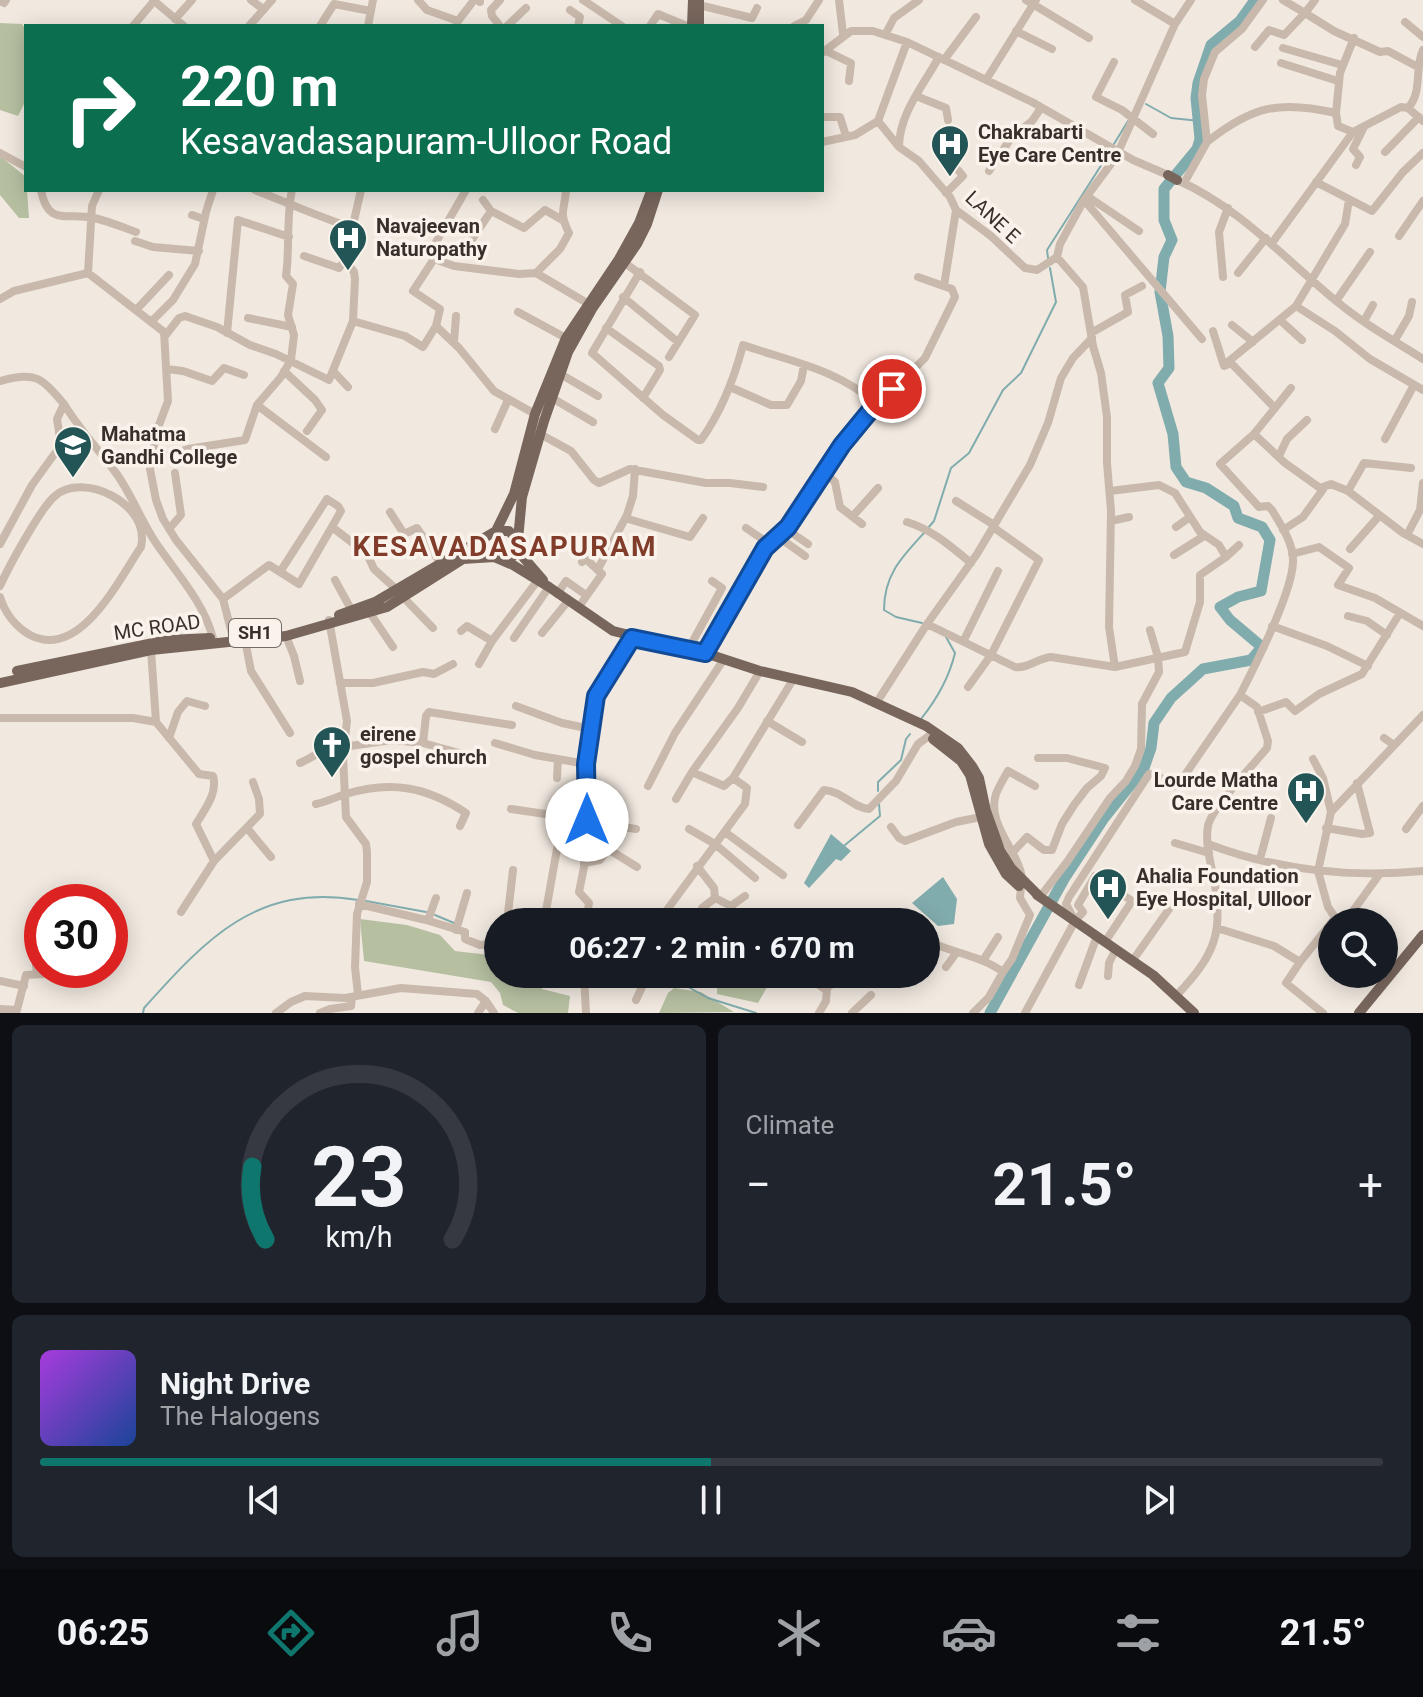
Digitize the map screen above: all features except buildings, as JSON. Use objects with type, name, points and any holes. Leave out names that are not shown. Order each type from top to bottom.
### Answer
[{"type":"main road","points":[[691,24],[697,2]]},
{"type":"main road","points":[[697,2],[699,24]]},
{"type":"main road","points":[[651,192],[625,263],[577,333],[518,496],[493,533],[488,548],[613,631],[705,653],[760,671],[852,692],[926,726],[965,755],[979,778],[986,811],[1000,850],[1022,884]]},
{"type":"main road","points":[[499,558],[512,557],[517,546],[518,496],[535,414],[566,338],[587,303],[647,224],[657,192]]},
{"type":"main road","points":[[493,533],[509,531],[517,546],[553,590]]},
{"type":"main road","name":"MC ROAD","points":[[0,683],[151,650],[297,629],[370,613],[493,533]]},
{"type":"main road","name":"MC ROAD","points":[[0,676],[46,663],[168,640],[286,636],[400,593],[463,559],[499,558]]},
{"type":"main road","points":[[906,718],[952,753],[970,775],[985,835],[1006,874],[1133,960],[1194,1013]]},
{"type":"main road","points":[[1398,953],[1423,925]]},
{"type":"main road","points":[[1359,1013],[1423,935]]},
{"type":"main road","points":[[1350,1013],[1370,988]]},
{"type":"street","points":[[0,1],[4,3],[6,0]]},
{"type":"street","points":[[135,24],[153,0],[181,24]]},
{"type":"street","points":[[175,19],[192,0]]},
{"type":"street","points":[[251,0],[263,9]]},
{"type":"street","points":[[251,24],[272,0]]},
{"type":"street","points":[[368,24],[373,0]]},
{"type":"street","points":[[418,0],[427,10],[457,24],[478,0],[491,10],[499,24]]},
{"type":"street","points":[[491,10],[500,0]]},
{"type":"street","points":[[583,0],[619,24]]},
{"type":"street","points":[[798,24],[806,20],[819,0]]},
{"type":"street","points":[[839,0],[843,34]]},
{"type":"street","points":[[885,35],[894,18],[919,0]]},
{"type":"street","points":[[1135,0],[1175,24]]},
{"type":"street","points":[[1115,667],[1109,627],[1111,521],[1107,417],[1101,373],[1083,287],[1057,257],[1060,244],[1086,198],[1116,157],[1175,24],[1191,0]]},
{"type":"street","points":[[1207,142],[1202,95],[1204,79],[1219,46],[1242,29],[1263,0]]},
{"type":"street","points":[[1283,0],[1334,31],[1380,52],[1388,51],[1418,67]]},
{"type":"street","points":[[1255,47],[1269,30],[1284,35],[1315,0]]},
{"type":"street","points":[[697,2],[752,18],[757,8]]},
{"type":"street","points":[[986,80],[1032,2],[1089,38]]},
{"type":"street","points":[[321,24],[334,4],[371,11]]},
{"type":"street","points":[[509,24],[526,8]]},
{"type":"street","points":[[570,10],[580,17],[578,24]]},
{"type":"street","points":[[651,24],[658,14],[685,24]]},
{"type":"street","points":[[899,147],[905,120],[916,96],[976,17]]},
{"type":"street","points":[[1405,22],[1423,37]]},
{"type":"street","points":[[849,81],[851,63],[824,52],[843,34],[851,31],[873,31],[942,58],[1228,208],[1336,301],[1423,359]]},
{"type":"street","points":[[1016,31],[1052,49]]},
{"type":"street","points":[[1353,132],[1338,126],[1336,113],[1338,81],[1354,38]]},
{"type":"street","points":[[824,142],[867,130],[878,121],[907,42]]},
{"type":"street","points":[[1283,48],[1342,65]]},
{"type":"street","points":[[1408,108],[1420,92],[1418,67],[1423,50]]},
{"type":"street","points":[[1114,62],[1096,97],[1122,110],[1153,134]]},
{"type":"street","points":[[1281,63],[1338,81]]},
{"type":"street","points":[[916,96],[946,108],[948,120]]},
{"type":"street","points":[[1177,179],[1207,142],[1230,124],[1263,109],[1303,106],[1336,113]]},
{"type":"street","points":[[1238,273],[1269,241],[1353,132],[1401,107],[1408,108],[1421,119],[1385,152]]},
{"type":"street","points":[[989,171],[1011,138],[1032,121],[1041,108]]},
{"type":"street","points":[[824,117],[840,117],[846,136]]},
{"type":"street","name":"LANE E","points":[[878,121],[899,147],[919,161],[956,210],[1028,269],[1037,270],[1057,257]]},
{"type":"street","points":[[1356,165],[1360,157],[1353,149],[1364,127]]},
{"type":"street","points":[[0,153],[24,166]]},
{"type":"street","points":[[1316,182],[1373,211],[1403,172],[1423,153]]},
{"type":"street","points":[[946,193],[963,176],[958,170]]},
{"type":"street","points":[[41,192],[45,208],[52,213],[63,217],[91,217],[136,236],[153,247],[199,251]]},
{"type":"street","points":[[88,273],[91,217],[98,192]]},
{"type":"street","points":[[151,322],[173,300],[195,264],[212,192]]},
{"type":"street","points":[[261,192],[289,202],[304,212],[353,228]]},
{"type":"street","points":[[153,460],[188,449],[245,440],[257,405],[291,360],[292,327],[288,315],[293,284],[286,276],[292,192]]},
{"type":"street","points":[[304,256],[339,268],[345,260],[361,192]]},
{"type":"street","points":[[353,321],[405,336],[423,347],[441,311],[439,306],[413,292],[434,259],[436,242],[465,192]]},
{"type":"street","points":[[536,273],[560,249],[569,233],[561,207],[565,192]]},
{"type":"street","points":[[1086,198],[1139,231]]},
{"type":"street","points":[[1086,198],[1202,339]]},
{"type":"street","points":[[483,200],[491,211],[524,228],[545,210],[564,221]]},
{"type":"street","points":[[1231,363],[1229,361],[1296,306],[1345,224],[1349,200]]},
{"type":"street","points":[[1399,236],[1423,201]]},
{"type":"street","points":[[1223,277],[1219,232],[1228,208]]},
{"type":"street","points":[[944,286],[956,210]]},
{"type":"street","points":[[471,241],[491,211]]},
{"type":"street","points":[[192,215],[204,219]]},
{"type":"street","points":[[227,333],[238,220],[289,237]]},
{"type":"street","points":[[1336,301],[1370,252]]},
{"type":"street","points":[[434,259],[454,266],[519,274],[536,273],[587,303]]},
{"type":"street","points":[[290,733],[251,671],[223,599],[169,529],[156,500],[150,469],[156,433],[168,401],[165,336],[179,318],[185,316],[291,360],[329,380],[353,321],[355,279],[345,260]]},
{"type":"street","points":[[625,263],[695,315],[669,357]]},
{"type":"street","points":[[640,272],[592,353],[699,441],[711,425],[730,387],[743,345],[841,379],[876,404]]},
{"type":"street","points":[[0,299],[14,291],[88,273]]},
{"type":"street","points":[[88,273],[165,336]]},
{"type":"street","points":[[136,310],[169,275]]},
{"type":"street","points":[[705,653],[768,543],[786,529],[823,471],[876,404],[925,358],[955,297],[952,289],[918,277]]},
{"type":"street","points":[[877,702],[971,563],[1030,465],[1048,423],[1061,378],[1073,358],[1092,336],[1128,312],[1125,294],[1142,286]]},
{"type":"street","points":[[623,297],[678,342]]},
{"type":"street","points":[[1395,340],[1409,316],[1412,302]]},
{"type":"street","points":[[1364,321],[1373,305]]},
{"type":"street","points":[[1296,306],[1370,359],[1419,387],[1385,439]]},
{"type":"street","points":[[518,312],[566,338]]},
{"type":"street","points":[[454,342],[456,316]]},
{"type":"street","points":[[248,318],[292,327]]},
{"type":"street","points":[[1281,321],[1302,340]]},
{"type":"street","points":[[1232,325],[1253,342]]},
{"type":"street","points":[[436,326],[454,342],[494,391],[535,414]]},
{"type":"street","points":[[606,328],[659,366],[660,370],[643,398]]},
{"type":"street","points":[[1213,331],[1224,366],[1231,363]]},
{"type":"street","points":[[1231,363],[1275,408]]},
{"type":"street","points":[[730,387],[771,405],[787,405],[801,381],[804,365]]},
{"type":"street","points":[[167,369],[212,381],[224,368],[244,375]]},
{"type":"street","points":[[284,371],[322,410],[307,431]]},
{"type":"street","points":[[333,371],[348,387]]},
{"type":"street","points":[[0,381],[25,375],[40,379],[64,404],[77,426],[117,474],[153,539],[197,600],[213,638]]},
{"type":"street","points":[[562,375],[598,396]]},
{"type":"street","points":[[1075,921],[1066,904],[1069,897],[1149,774],[1155,774],[1173,786],[1178,785],[1240,695],[1272,626],[1289,584],[1292,554],[1272,510],[1268,506],[1259,507],[1220,464],[1254,434],[1291,388]]},
{"type":"street","points":[[552,398],[593,422]]},
{"type":"street","points":[[495,429],[508,400]]},
{"type":"street","points":[[1,541],[32,485],[61,445],[57,419],[64,404]]},
{"type":"street","points":[[257,405],[326,457]]},
{"type":"street","points":[[1279,456],[1287,439],[1307,420]]},
{"type":"street","points":[[540,434],[571,451],[599,483],[635,469],[706,483],[763,487]]},
{"type":"street","points":[[1254,434],[1324,488]]},
{"type":"street","points":[[1348,491],[1364,463],[1411,468]]},
{"type":"street","points":[[598,569],[627,515],[633,496],[635,469]]},
{"type":"street","points":[[823,471],[835,482],[840,507],[862,524]]},
{"type":"street","points":[[169,529],[181,515],[175,473]]},
{"type":"street","points":[[1407,535],[1420,510],[1423,483]]},
{"type":"street","points":[[1283,530],[1303,517],[1324,488],[1331,484],[1348,491],[1379,516],[1423,544]]},
{"type":"street","points":[[1110,491],[1162,486],[1175,493],[1204,536],[1219,545],[1226,557]]},
{"type":"street","points":[[853,516],[878,488]]},
{"type":"street","points":[[0,586],[48,503],[63,490],[83,489],[112,495],[129,507],[137,519],[143,540],[141,547],[90,623],[68,636],[33,637],[18,627],[0,597]]},
{"type":"street","points":[[223,599],[269,565],[280,572],[299,584],[341,511],[338,506],[327,499],[280,572]]},
{"type":"street","points":[[956,501],[1039,560],[991,655],[968,687]]},
{"type":"street","points":[[390,512],[404,534],[417,528],[441,564]]},
{"type":"street","points":[[627,515],[628,519],[690,537],[703,518]]},
{"type":"street","points":[[1350,549],[1379,516]]},
{"type":"street","points":[[1111,521],[1129,517]]},
{"type":"street","points":[[1176,527],[1190,517]]},
{"type":"street","points":[[907,522],[938,536],[971,563]]},
{"type":"street","points":[[332,527],[367,554],[374,569],[433,628]]},
{"type":"street","points":[[746,528],[768,543]]},
{"type":"street","points":[[786,529],[808,544]]},
{"type":"street","points":[[777,536],[805,556]]},
{"type":"street","points":[[1174,555],[1204,536]]},
{"type":"street","points":[[927,624],[1022,668],[1041,658],[1051,657],[1115,667],[1185,652],[1200,602],[1200,575],[1239,545]]},
{"type":"street","points":[[1292,554],[1319,547],[1349,568],[1338,585],[1375,598],[1423,626]]},
{"type":"street","points":[[578,608],[602,574],[586,559],[582,562]]},
{"type":"street","points":[[964,640],[998,571]]},
{"type":"street","points":[[335,580],[352,611]]},
{"type":"street","points":[[479,664],[492,641],[538,580]]},
{"type":"street","points":[[514,638],[553,590],[566,581],[586,595]]},
{"type":"street","points":[[688,650],[713,598],[722,588],[712,581]]},
{"type":"street","points":[[542,633],[568,601]]},
{"type":"street","points":[[370,613],[393,647]]},
{"type":"street","points":[[1258,712],[1286,702],[1295,711],[1319,694],[1359,676],[1400,613]]},
{"type":"street","points":[[1348,616],[1367,621],[1387,635]]},
{"type":"street","points":[[320,1013],[351,1006],[355,996],[359,904],[367,882],[366,844],[346,817],[343,745],[347,721],[329,622]]},
{"type":"street","points":[[461,631],[467,626],[492,641]]},
{"type":"street","points":[[1272,626],[1327,646],[1368,666]]},
{"type":"street","points":[[1041,898],[1135,766],[1141,749],[1142,704],[1159,672],[1150,630]]},
{"type":"street","points":[[286,636],[300,681]]},
{"type":"street","points":[[588,908],[589,903],[579,892],[587,820],[586,764],[596,696],[632,638]]},
{"type":"street","points":[[151,650],[156,722],[199,774],[213,776],[215,782],[212,797],[196,824],[214,861]]},
{"type":"street","points":[[648,786],[675,733],[724,659]]},
{"type":"street","points":[[340,683],[373,683],[423,672],[434,674],[453,664]]},
{"type":"street","points":[[676,799],[760,671]]},
{"type":"street","points":[[692,772],[724,786],[733,778],[794,678]]},
{"type":"street","points":[[1176,996],[1203,968],[1220,916],[1209,849],[1210,821],[1267,748],[1268,741],[1254,703],[1240,695]]},
{"type":"street","points":[[169,738],[178,712],[187,701],[205,706]]},
{"type":"street","points":[[516,706],[562,723],[591,729]]},
{"type":"street","points":[[423,743],[429,712],[512,725]]},
{"type":"street","points":[[1329,908],[1318,871],[1331,812],[1423,715]]},
{"type":"street","points":[[0,718],[133,718],[156,722]]},
{"type":"street","points":[[767,721],[802,742]]},
{"type":"street","points":[[798,825],[824,790],[840,794],[863,810],[869,809],[896,781],[918,744],[929,736]]},
{"type":"street","points":[[1384,738],[1394,745]]},
{"type":"street","points":[[300,763],[322,749],[392,740],[423,743],[481,759]]},
{"type":"street","points":[[495,743],[586,764]]},
{"type":"street","points":[[1012,853],[1027,837],[1044,850],[1052,850],[1062,824],[1074,805],[1105,768],[1067,758],[1038,758]]},
{"type":"street","points":[[1313,759],[1323,778],[1331,812]]},
{"type":"street","points":[[557,778],[558,760]]},
{"type":"street","points":[[973,1013],[989,997],[1012,959],[1030,915],[1020,898],[1020,866],[997,821],[996,795],[1008,771],[1035,786]]},
{"type":"street","points":[[668,908],[748,796],[747,788],[733,778]]},
{"type":"street","points":[[181,912],[214,861],[260,814],[253,782]]},
{"type":"street","points":[[1326,828],[1370,833],[1357,783]]},
{"type":"street","points":[[316,804],[330,802],[345,794],[404,785],[421,790],[466,813],[460,826]]},
{"type":"street","points":[[1406,829],[1422,809],[1412,800]]},
{"type":"street","points":[[511,809],[587,820]]},
{"type":"street","points":[[891,827],[905,841],[956,822],[981,817]]},
{"type":"street","points":[[1260,859],[1271,818]]},
{"type":"street","points":[[584,863],[600,860],[623,827],[636,829]]},
{"type":"street","points":[[247,828],[271,857]]},
{"type":"street","points":[[689,829],[715,844],[755,878]]},
{"type":"street","points":[[725,832],[783,875]]},
{"type":"street","points":[[1175,843],[1318,871],[1379,875],[1423,871]]},
{"type":"street","points":[[546,908],[557,849]]},
{"type":"street","points":[[608,849],[637,867]]},
{"type":"street","points":[[697,866],[714,888],[715,898]]},
{"type":"street","points":[[509,908],[513,870]]},
{"type":"street","points":[[1355,908],[1379,875]]},
{"type":"street","points":[[1025,1013],[1075,921],[1083,912],[1078,905],[1095,876],[1132,901],[1101,939],[1079,985]]},
{"type":"street","points":[[456,930],[467,893]]},
{"type":"street","points":[[715,898],[731,906],[745,896]]},
{"type":"street","points":[[428,920],[436,898]]},
{"type":"street","points":[[702,908],[715,898]]},
{"type":"street","points":[[1133,960],[1174,902]]},
{"type":"street","points":[[359,904],[428,920],[465,932],[465,939],[474,944],[484,944]]},
{"type":"street","points":[[1217,928],[1274,946],[1300,962]]},
{"type":"street","points":[[984,959],[998,937]]},
{"type":"street","points":[[1318,941],[1286,983],[1323,1013]]},
{"type":"street","points":[[940,945],[970,958],[984,959],[1003,972]]},
{"type":"street","points":[[1108,976],[1109,963],[1116,949]]},
{"type":"street","points":[[946,967],[957,952]]},
{"type":"street","points":[[0,981],[24,986],[17,1010],[0,1009]]},
{"type":"street","points":[[276,1013],[305,996],[355,996],[401,988],[477,994],[494,1013]]},
{"type":"street","points":[[585,988],[586,1013]]},
{"type":"street","points":[[636,1000],[642,988]]},
{"type":"street","points":[[819,1013],[826,1001],[823,988]]},
{"type":"street","points":[[852,1013],[871,995]]},
{"type":"street","points":[[478,1013],[486,1001]]},
{"type":"green space","points":[[0,23],[22,24],[24,104],[18,116],[0,110]]},
{"type":"green space","points":[[0,156],[24,175],[29,218],[19,218],[0,195]]},
{"type":"green space","points":[[360,919],[407,925],[440,935],[455,951],[484,954],[484,981],[364,961]]},
{"type":"green space","points":[[496,988],[542,988],[570,996],[568,1013],[518,1013],[503,1005]]},
{"type":"green space","points":[[674,988],[701,992],[734,1012],[659,1013],[668,993]]},
{"type":"green space","points":[[717,988],[767,988],[758,1003],[717,994]]},
{"type":"water","points":[[831,834],[851,851],[841,861],[836,859],[809,888],[804,883]]},
{"type":"water","points":[[943,877],[957,899],[954,924],[940,926],[940,908],[918,908],[912,903]]},
{"type":"waterway","points":[[990,1013],[1064,879],[1104,818],[1144,768],[1151,748],[1154,723],[1171,698],[1203,669],[1251,660],[1262,647],[1230,620],[1220,607],[1238,597],[1261,591],[1270,540],[1262,527],[1238,518],[1234,506],[1206,488],[1186,482],[1176,467],[1173,434],[1158,383],[1169,368],[1168,336],[1160,292],[1164,257],[1172,240],[1164,220],[1164,189],[1197,149],[1200,139],[1196,98],[1198,83],[1211,45],[1240,21],[1255,0]]},
{"type":"waterway","points":[[1146,104],[1171,118],[1200,121]]},
{"type":"waterway","points":[[1114,144],[1128,121]]},
{"type":"waterway","points":[[1048,258],[1047,250],[1109,153]]},
{"type":"waterway","points":[[928,528],[934,521],[951,468],[969,453],[1003,390],[1021,373],[1056,302],[1050,268]]},
{"type":"waterway","points":[[922,623],[896,617],[884,610],[891,577],[901,559],[924,533]]},
{"type":"waterway","points":[[921,719],[942,688],[955,653],[946,637]]},
{"type":"waterway","points":[[878,791],[878,782],[901,760],[910,734]]},
{"type":"waterway","points":[[845,845],[880,816],[879,804]]},
{"type":"waterway","points":[[143,1013],[144,1008],[189,960],[236,922],[262,909],[291,900],[322,897],[358,900]]},
{"type":"waterway","points":[[366,901],[426,912]]},
{"type":"waterway","points":[[435,915],[454,923]]},
{"type":"waterway","points":[[690,988],[708,998],[756,1013]]},
{"type":"place","name":"Chakrabarti Eye Care Centre","points":[[950,178]]},
{"type":"place","name":"Navajeevan Naturopathy","points":[[348,272]]},
{"type":"place","name":"Mahatma Gandhi College","points":[[73,479]]},
{"type":"place","name":"eirene gospel church","points":[[332,779]]},
{"type":"place","name":"Lourde Matha Care Centre","points":[[1306,825]]},
{"type":"place","name":"Ahalia Foundation Eye Hospital, Ulloor","points":[[1108,921]]},
{"type":"district","name":"KESAVADASAPURAM","points":[[505,546]]},
{"type":"route","points":[[587,820],[586,764],[596,696],[610,678],[632,638],[705,653],[768,543],[788,527],[842,445],[892,389]]}]
